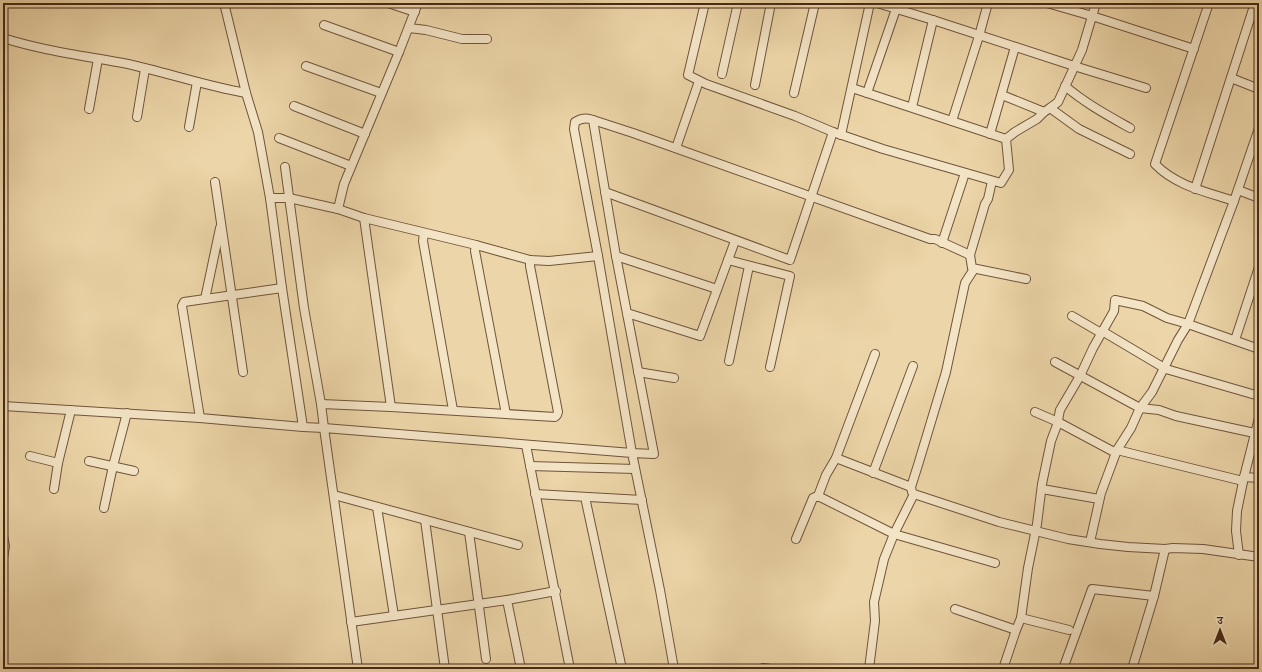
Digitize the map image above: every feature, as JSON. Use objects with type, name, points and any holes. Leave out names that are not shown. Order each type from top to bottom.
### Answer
[{"type":"street","points":[[224,3],[246,94],[258,132],[270,198],[303,427]]},
{"type":"street","points":[[388,3],[415,12]]},
{"type":"street","points":[[338,209],[344,184],[418,3]]},
{"type":"street","points":[[705,3],[688,75],[699,81],[883,149],[1001,183],[1009,170],[1006,139]]},
{"type":"street","points":[[722,74],[738,3]]},
{"type":"street","points":[[755,85],[771,3]]},
{"type":"street","points":[[794,93],[815,3]]},
{"type":"street","points":[[605,192],[790,260],[852,88],[870,3]]},
{"type":"street","points":[[877,3],[1146,88]]},
{"type":"street","points":[[952,121],[988,3]]},
{"type":"street","points":[[1047,3],[1194,49]]},
{"type":"street","points":[[1006,139],[1037,119],[1058,102],[1082,50],[1096,3]]},
{"type":"street","points":[[1210,3],[1155,164],[1163,173],[1195,189],[1234,201]]},
{"type":"street","points":[[1195,189],[1256,3]]},
{"type":"street","points":[[867,93],[896,10]]},
{"type":"street","points":[[912,107],[932,20]]},
{"type":"street","points":[[324,25],[399,52]]},
{"type":"street","points":[[409,28],[426,30],[462,39],[487,39]]},
{"type":"street","points":[[3,38],[26,45],[145,69],[246,94]]},
{"type":"street","points":[[990,134],[1015,47]]},
{"type":"street","points":[[89,109],[98,59]]},
{"type":"street","points":[[306,66],[381,93]]},
{"type":"street","points":[[137,117],[145,69]]},
{"type":"street","points":[[1231,78],[1259,88]]},
{"type":"street","points":[[676,148],[699,81]]},
{"type":"street","points":[[189,127],[197,82]]},
{"type":"street","points":[[1065,86],[1094,108],[1130,128]]},
{"type":"street","points":[[852,88],[1006,139]]},
{"type":"street","points":[[1002,96],[1047,110],[1130,154]]},
{"type":"street","points":[[294,106],[365,134]]},
{"type":"street","points":[[674,669],[660,590],[632,453],[574,127],[575,122],[582,118],[589,119],[633,133],[930,239],[935,239],[970,255]]},
{"type":"street","points":[[3,406],[200,418],[654,454],[616,256],[593,120]]},
{"type":"street","points":[[1090,542],[1099,499],[1116,452],[1131,428],[1140,408],[1152,392],[1178,340],[1188,324],[1238,190],[1259,128]]},
{"type":"street","points":[[280,138],[351,166]]},
{"type":"street","points":[[285,167],[304,308],[322,404],[324,428],[358,669]]},
{"type":"street","points":[[942,243],[965,173]]},
{"type":"street","points":[[974,269],[972,268],[970,255],[985,204],[988,199],[992,181]]},
{"type":"street","points":[[215,182],[243,372]]},
{"type":"street","points":[[1238,190],[1259,198]]},
{"type":"street","points":[[270,198],[289,198],[338,209],[364,218],[476,245],[530,260],[549,261],[598,256]]},
{"type":"street","points":[[364,218],[391,406]]},
{"type":"street","points":[[205,299],[221,223]]},
{"type":"street","points":[[424,233],[423,241],[453,410]]},
{"type":"street","points":[[627,313],[700,336],[735,241]]},
{"type":"street","points":[[476,245],[475,251],[506,414]]},
{"type":"street","points":[[616,256],[717,289]]},
{"type":"street","points":[[322,404],[391,406],[555,417],[558,412],[530,260]]},
{"type":"street","points":[[728,260],[790,276],[770,367]]},
{"type":"street","points":[[730,360],[749,266]]},
{"type":"street","points":[[1235,340],[1259,267]]},
{"type":"street","points":[[974,269],[1026,278]]},
{"type":"street","points":[[869,669],[875,621],[874,602],[884,559],[912,491],[946,372],[964,283],[974,269]]},
{"type":"street","points":[[200,418],[182,306],[184,302],[282,288]]},
{"type":"street","points":[[1006,668],[1016,630],[1021,618],[1028,568],[1036,532],[1051,441],[1058,422],[1060,410],[1080,376],[1101,332],[1114,311],[1115,300],[1143,306],[1167,318],[1259,349]]},
{"type":"street","points":[[1072,316],[1164,368],[1259,396]]},
{"type":"street","points":[[796,539],[813,498],[818,496],[826,475],[836,458],[875,354]]},
{"type":"street","points":[[1054,362],[1140,408],[1159,410],[1176,416],[1257,434]]},
{"type":"street","points":[[873,472],[913,366]]},
{"type":"street","points":[[638,372],[674,378]]},
{"type":"street","points":[[54,489],[58,463],[71,410]]},
{"type":"street","points":[[1035,412],[1058,422],[1116,452],[1243,479],[1259,478]]},
{"type":"street","points":[[104,508],[113,466],[127,414]]},
{"type":"street","points":[[1239,554],[1236,531],[1237,511],[1243,479],[1257,434],[1259,418]]},
{"type":"street","points":[[526,445],[556,591],[570,669]]},
{"type":"street","points":[[30,456],[58,463]]},
{"type":"street","points":[[836,458],[873,472],[912,491],[999,522],[1036,532],[1090,542],[1165,549],[1203,549],[1259,557]]},
{"type":"street","points":[[89,461],[134,471]]},
{"type":"street","points":[[530,466],[635,469]]},
{"type":"street","points":[[1042,489],[1099,499]]},
{"type":"street","points":[[535,494],[642,500]]},
{"type":"street","points":[[334,495],[518,545]]},
{"type":"street","points":[[818,496],[894,534],[995,564]]},
{"type":"street","points":[[585,497],[622,669]]},
{"type":"street","points":[[377,507],[394,616]]},
{"type":"street","points":[[425,520],[445,669]]},
{"type":"street","points":[[469,532],[486,659]]},
{"type":"street","points":[[3,536],[5,546],[3,558]]},
{"type":"street","points":[[1132,669],[1154,596],[1165,549]]},
{"type":"street","points":[[1063,669],[1092,589],[1154,596]]},
{"type":"street","points":[[351,622],[507,600],[556,591]]},
{"type":"street","points":[[507,600],[521,669]]},
{"type":"street","points":[[956,609],[1016,630]]},
{"type":"street","points":[[1021,618],[1069,630]]},
{"type":"street","points":[[762,669],[771,669]]}]
